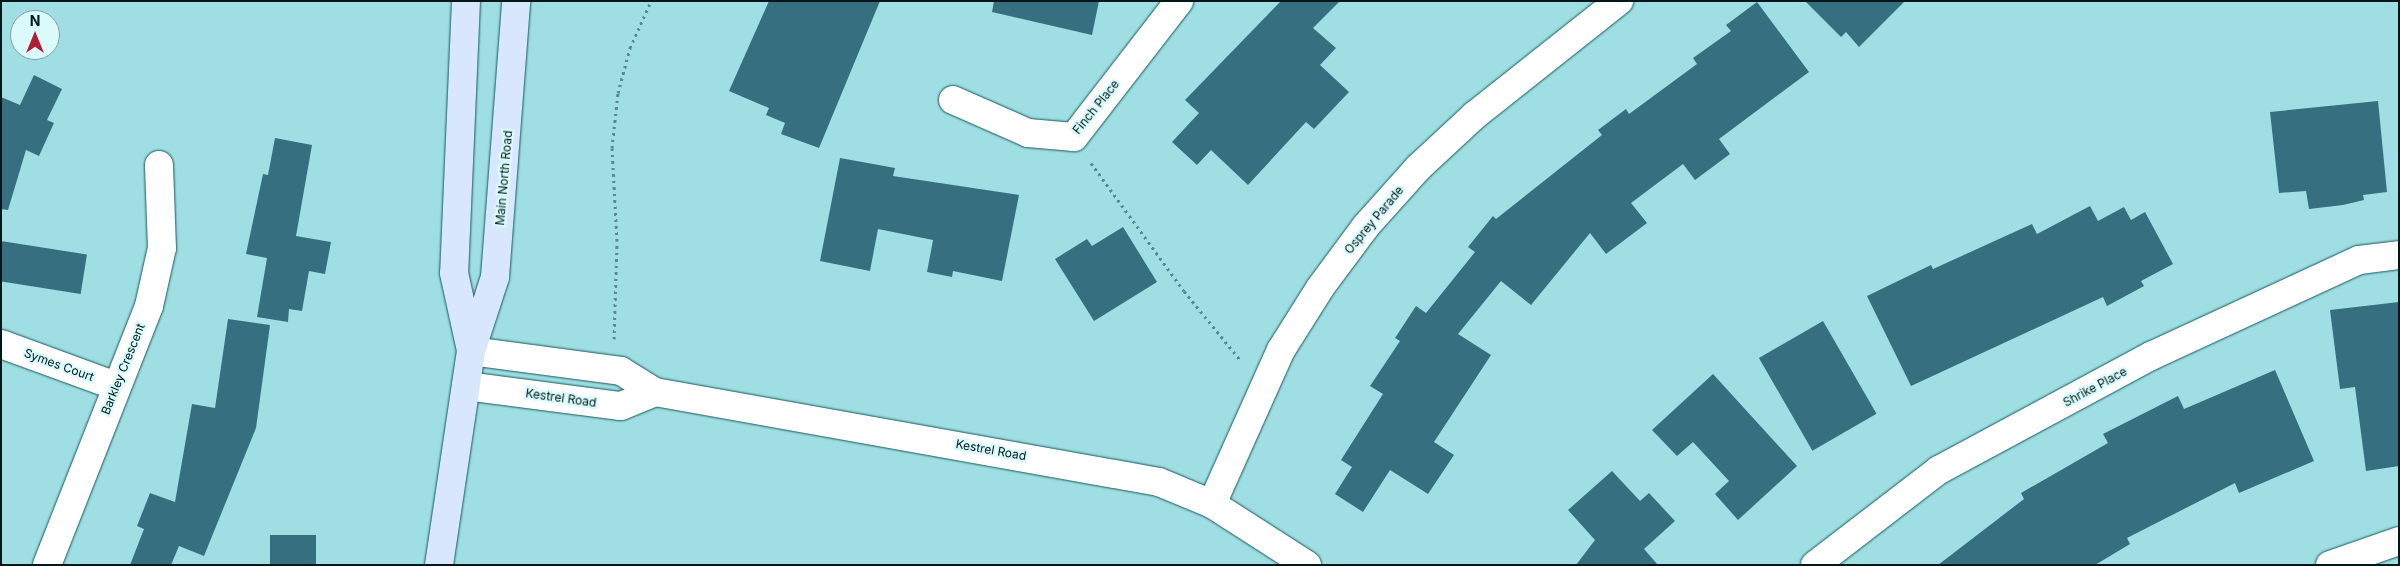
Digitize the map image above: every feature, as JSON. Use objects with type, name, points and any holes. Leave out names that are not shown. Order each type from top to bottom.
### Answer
[{"type":"main road","name":"Main North Road","points":[[466,1],[454,273],[471,352]]},
{"type":"main road","name":"Main North Road","points":[[439,565],[471,352],[495,277],[516,1]]},
{"type":"street","name":"Finch Place","points":[[953,100],[1028,133],[1074,137],[1179,1]]},
{"type":"street","name":"Osprey Parade","points":[[1212,504],[1281,350],[1366,226],[1475,115],[1619,1]]},
{"type":"street","name":"Barkley Crescent","points":[[47,565],[149,306],[162,248],[159,165]]},
{"type":"street","name":"Shrike Place","points":[[1815,565],[1939,470],[2134,366],[2359,260],[2399,255]]},
{"type":"street","name":"Symes Court","points":[[1,344],[116,386]]},
{"type":"street","name":"Kestrel Road","points":[[471,352],[621,371],[655,392],[1159,482],[1212,504],[1307,565]]},
{"type":"street","name":"Kestrel Road","points":[[466,386],[621,406],[655,392]]},
{"type":"street","points":[[2330,565],[2399,541]]},
{"type":"path","points":[[614,348],[617,241],[612,148],[618,93],[630,48],[651,1]]},
{"type":"path","points":[[1087,157],[1184,291],[1246,367]]},
{"type":"building","points":[[769,1],[880,1],[819,148],[781,134],[785,123],[766,115],[769,108],[729,91]]},
{"type":"building","points":[[994,1],[1099,1],[1092,35],[992,12]]},
{"type":"building","points":[[1281,1],[1340,1],[1313,28],[1336,48],[1320,65],[1349,92],[1314,129],[1306,122],[1248,185],[1211,150],[1197,165],[1172,142],[1199,113],[1185,100]]},
{"type":"building","points":[[1805,1],[1905,1],[1859,47],[1846,32],[1841,37]]},
{"type":"building","points":[[1757,2],[1809,72],[1719,139],[1730,154],[1695,180],[1683,164],[1631,203],[1647,223],[1606,254],[1590,233],[1531,305],[1501,281],[1458,334],[1491,355],[1434,442],[1454,455],[1428,494],[1390,470],[1363,512],[1335,494],[1352,467],[1341,460],[1383,394],[1370,386],[1400,341],[1395,338],[1416,306],[1426,313],[1475,252],[1468,247],[1493,216],[1496,219],[1602,135],[1598,130],[1626,109],[1629,114],[1697,64],[1693,58],[1731,31],[1726,25]]},
{"type":"building","points":[[34,75],[62,89],[47,120],[54,123],[39,156],[26,150],[8,210],[1,209],[1,97],[20,105]]},
{"type":"building","points":[[2378,101],[2387,192],[2363,195],[2364,200],[2343,205],[2309,209],[2306,191],[2279,193],[2270,112]]},
{"type":"building","points":[[275,138],[312,145],[296,236],[331,242],[325,274],[309,271],[302,311],[289,309],[288,322],[257,317],[267,258],[246,254],[263,174],[268,175]]},
{"type":"building","points":[[840,158],[895,168],[893,176],[1019,195],[1002,281],[953,271],[952,277],[927,272],[933,240],[878,229],[870,271],[820,261]]},
{"type":"building","points":[[2090,206],[2098,221],[2124,207],[2131,220],[2145,212],[2173,264],[2141,281],[2144,286],[2107,306],[2103,297],[1911,386],[1867,296],[1931,265],[1933,269],[2032,224],[2037,234]]},
{"type":"building","points":[[1123,227],[1157,282],[1094,321],[1055,259],[1087,239],[1092,246]]},
{"type":"building","points":[[1,241],[87,255],[81,294],[1,281]]},
{"type":"building","points":[[2399,302],[2399,466],[2366,471],[2355,387],[2340,389],[2330,310]]},
{"type":"building","points":[[228,319],[270,325],[256,428],[204,556],[179,546],[171,565],[130,565],[144,529],[137,526],[150,493],[175,502],[192,404],[215,408]]},
{"type":"building","points":[[1823,321],[1876,414],[1812,451],[1759,358]]},
{"type":"building","points":[[2275,370],[2314,461],[2239,493],[2235,483],[2127,538],[2130,544],[2095,565],[1938,565],[2024,499],[2021,493],[2108,443],[2103,434],[2178,396],[2184,409]]},
{"type":"building","points":[[1713,374],[1797,466],[1738,520],[1715,494],[1729,481],[1693,442],[1677,456],[1652,430]]},
{"type":"building","points":[[1612,471],[1640,501],[1649,493],[1675,521],[1644,549],[1658,565],[1576,565],[1595,540],[1568,510]]},
{"type":"building","points":[[270,535],[316,535],[316,565],[270,565]]}]
